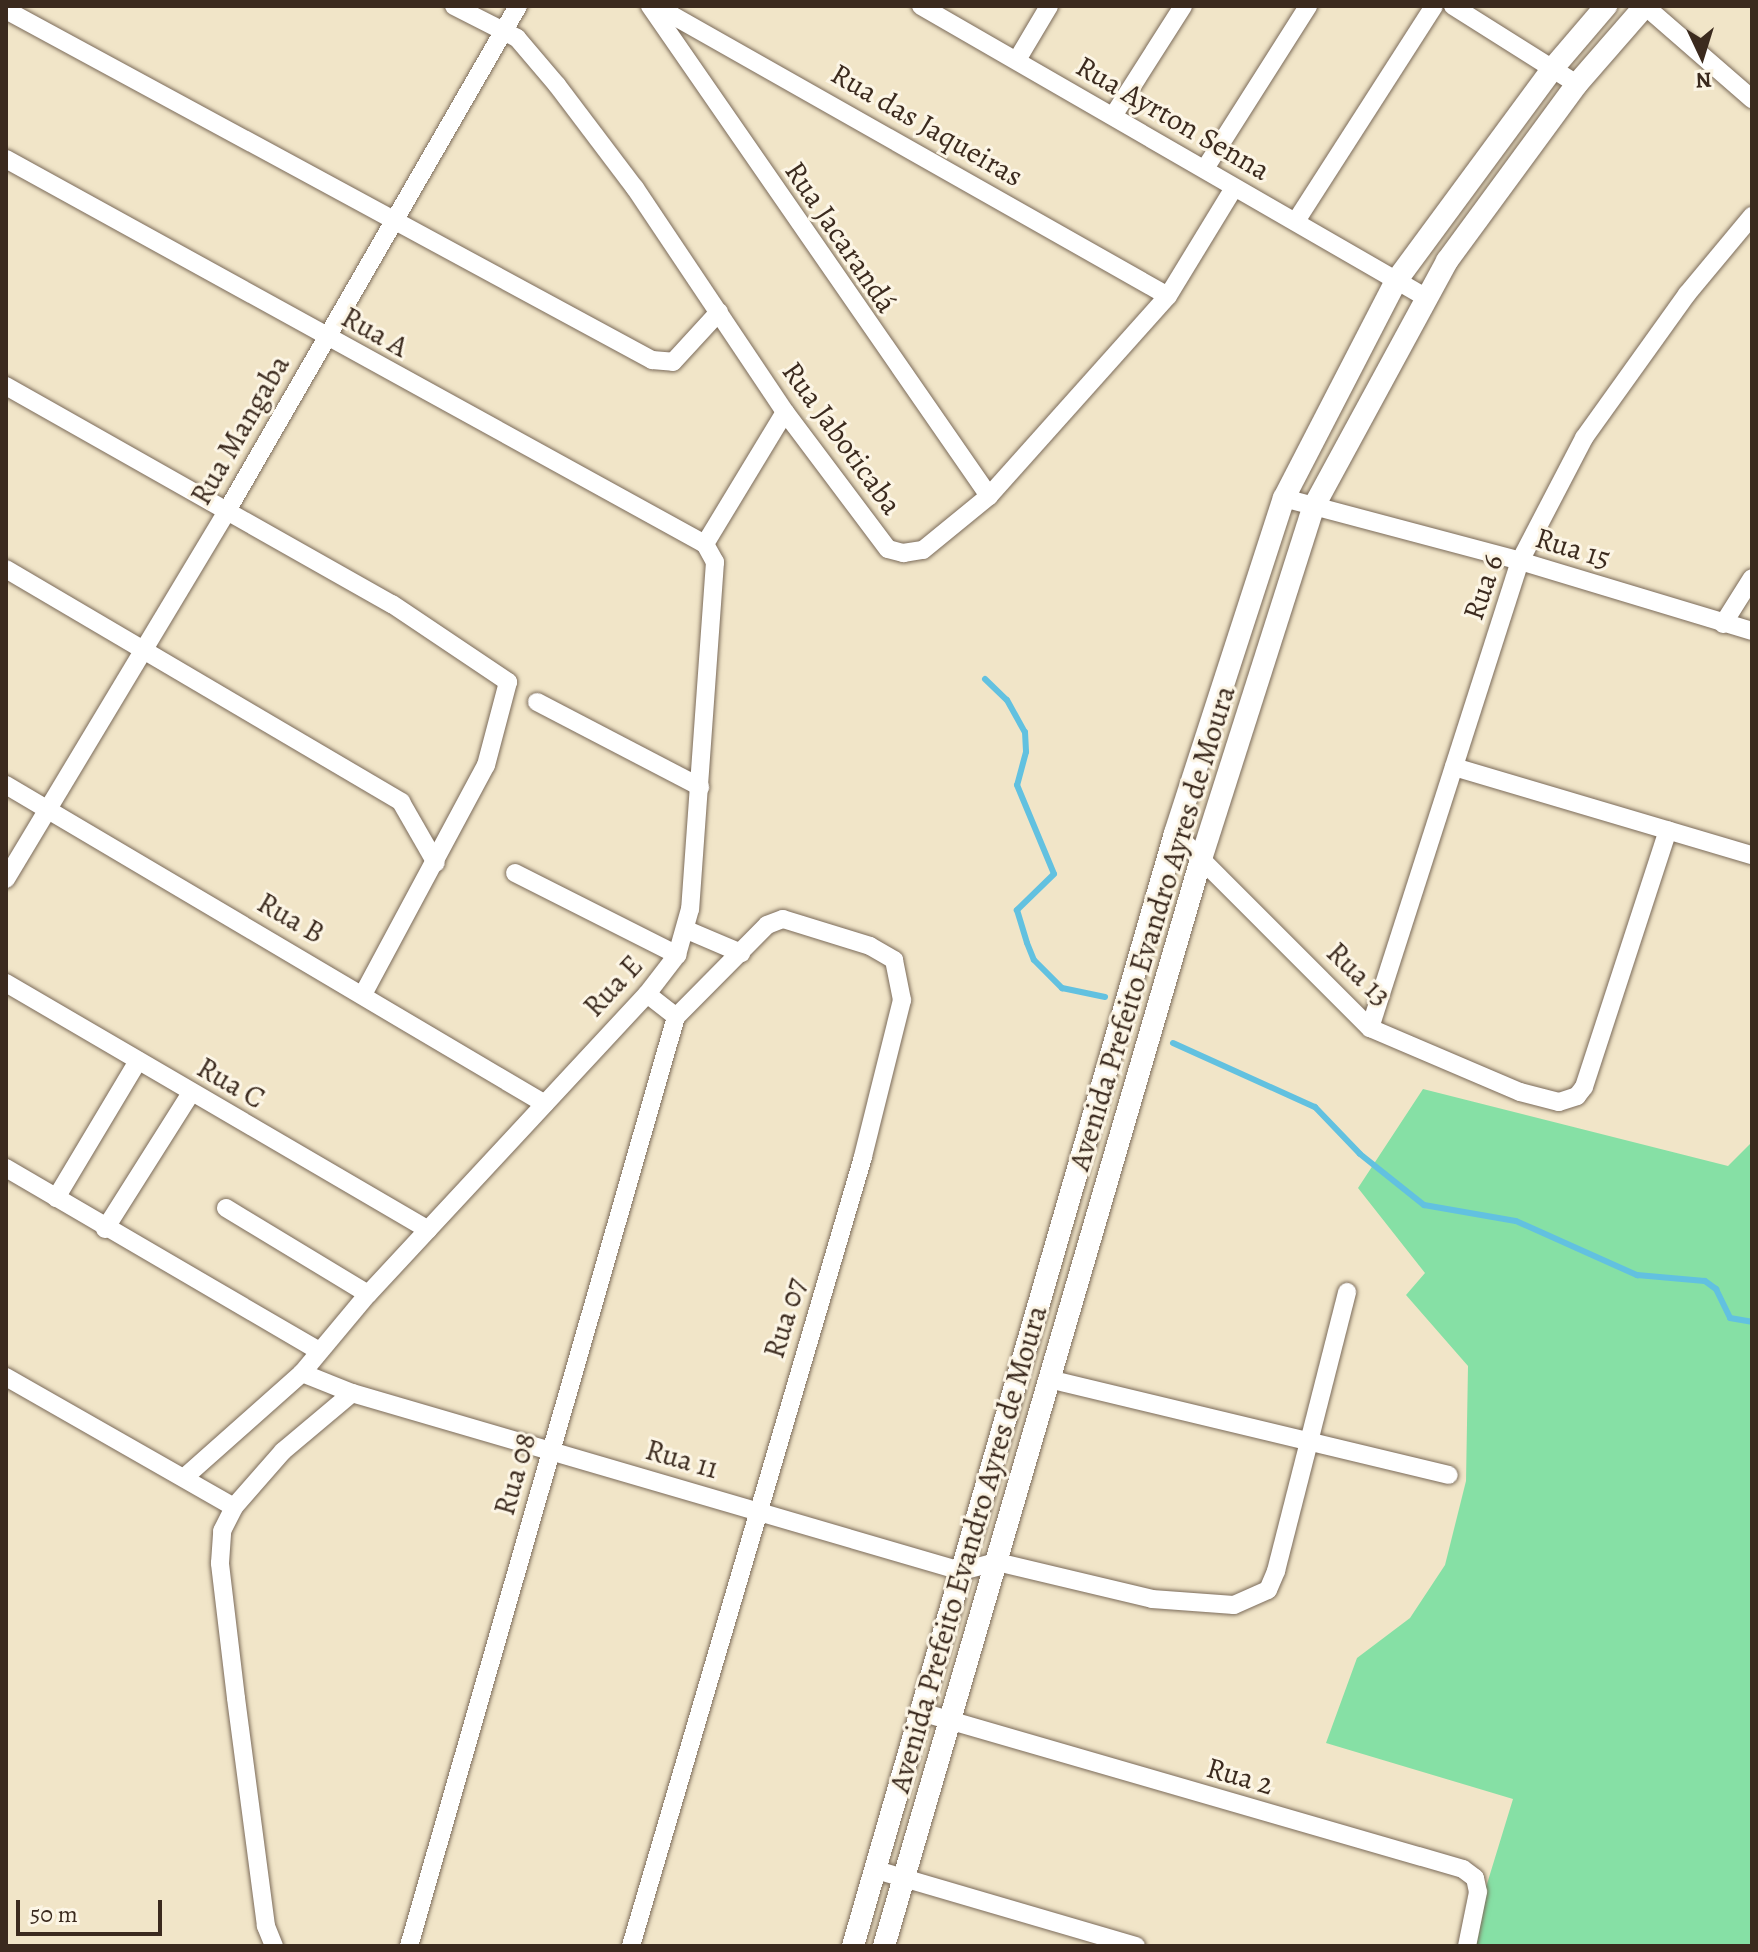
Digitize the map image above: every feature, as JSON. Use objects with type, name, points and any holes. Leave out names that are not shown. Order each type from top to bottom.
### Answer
[{"type":"street","name":"Rua Jaboticaba","points":[[454,6],[517,38],[557,85],[719,312],[785,412],[888,549],[923,550],[989,496],[1168,296],[1234,188]]},
{"type":"street","name":"Rua Mangaba","points":[[6,879],[228,509],[518,6]]},
{"type":"street","name":"Rua Jacarandá","points":[[650,6],[989,496]]},
{"type":"street","name":"Rua das Jaqueiras","points":[[656,6],[1168,296]]},
{"type":"street","name":"Rua Ayrton Senna","points":[[921,6],[1206,167],[1234,188],[1425,297]]},
{"type":"street","points":[[1017,60],[1049,6]]},
{"type":"street","points":[[1113,116],[1183,6]]},
{"type":"street","points":[[1206,167],[1308,6]]},
{"type":"street","points":[[1296,221],[1434,6]]},
{"type":"street","points":[[1453,6],[1577,84]]},
{"type":"street","name":"Avenida Prefeito Evandro Ayres de Moura","points":[[853,1946],[1175,833],[1284,498],[1396,281],[1553,68],[1606,6]]},
{"type":"street","points":[[1645,6],[1752,99]]},
{"type":"street","name":"Avenida Prefeito Evandro Ayres de Moura","points":[[884,1946],[1191,892],[1314,506],[1425,297],[1577,84],[1645,6]]},
{"type":"street","points":[[6,10],[652,360],[673,362],[719,312]]},
{"type":"street","name":"Rua A","points":[[6,159],[709,551]]},
{"type":"street","name":"Rua 6","points":[[1370,1028],[1520,561],[1584,438],[1687,294],[1752,216]]},
{"type":"street","points":[[6,386],[392,604],[508,682],[494,749],[436,863],[364,993]]},
{"type":"street","points":[[709,551],[785,412]]},
{"type":"street","name":"Rua 15","points":[[1284,498],[1520,561],[1752,631]]},
{"type":"street","name":"Rua E","points":[[319,1351],[368,1294],[647,994],[677,955],[687,930],[700,787],[709,551]]},
{"type":"street","points":[[6,569],[401,802],[411,813],[436,863]]},
{"type":"street","points":[[1723,624],[1752,578]]},
{"type":"street","points":[[537,702],[700,787]]},
{"type":"street","points":[[1454,767],[1752,855]]},
{"type":"street","name":"Rua B","points":[[6,785],[364,993],[545,1104]]},
{"type":"street","name":"Rua 13","points":[[1175,833],[1202,856],[1370,1028],[1546,1101],[1571,1100],[1584,1087],[1668,830]]},
{"type":"street","points":[[515,873],[677,955]]},
{"type":"street","points":[[1161,881],[1191,892]]},
{"type":"street","name":"Rua 07","points":[[631,1946],[863,1157],[902,1000],[894,960],[870,946],[783,919],[767,925],[676,1017]]},
{"type":"street","points":[[687,930],[741,953]]},
{"type":"street","name":"Rua C","points":[[6,983],[428,1230]]},
{"type":"street","points":[[647,994],[676,1017]]},
{"type":"street","name":"Rua 08","points":[[409,1946],[676,1017]]},
{"type":"street","points":[[56,1198],[138,1061]]},
{"type":"street","points":[[105,1229],[191,1093]]},
{"type":"street","points":[[6,1168],[105,1229],[319,1351],[302,1373],[185,1477]]},
{"type":"street","points":[[226,1208],[368,1294]]},
{"type":"street","points":[[961,1571],[997,1562],[1152,1599],[1234,1605],[1268,1590],[1276,1571],[1347,1292]]},
{"type":"street","name":"Rua 11","points":[[302,1373],[352,1393],[758,1509],[961,1571]]},
{"type":"street","points":[[6,1377],[234,1507]]},
{"type":"street","points":[[1049,1379],[1449,1475]]},
{"type":"street","points":[[274,1946],[266,1926],[220,1563],[222,1531],[234,1507],[283,1451],[352,1393]]},
{"type":"street","name":"Rua 2","points":[[921,1712],[1463,1869],[1475,1878],[1478,1892],[1467,1946]]},
{"type":"street","points":[[876,1870],[1136,1946]]},
{"type":"green space","points":[[1423,1089],[1728,1166],[1752,1142],[1752,1946],[1468,1946],[1513,1799],[1326,1743],[1357,1658],[1410,1618],[1445,1565],[1466,1481],[1468,1366],[1406,1295],[1425,1273],[1358,1188]]},
{"type":"waterway","points":[[985,679],[1007,700],[1025,732],[1026,752],[1017,785],[1054,874],[1017,910],[1027,943],[1034,960],[1062,988],[1105,997]]},
{"type":"waterway","points":[[1173,1043],[1315,1107],[1360,1154],[1424,1205],[1516,1221],[1637,1275],[1705,1281],[1716,1289],[1730,1318],[1752,1322]]}]
